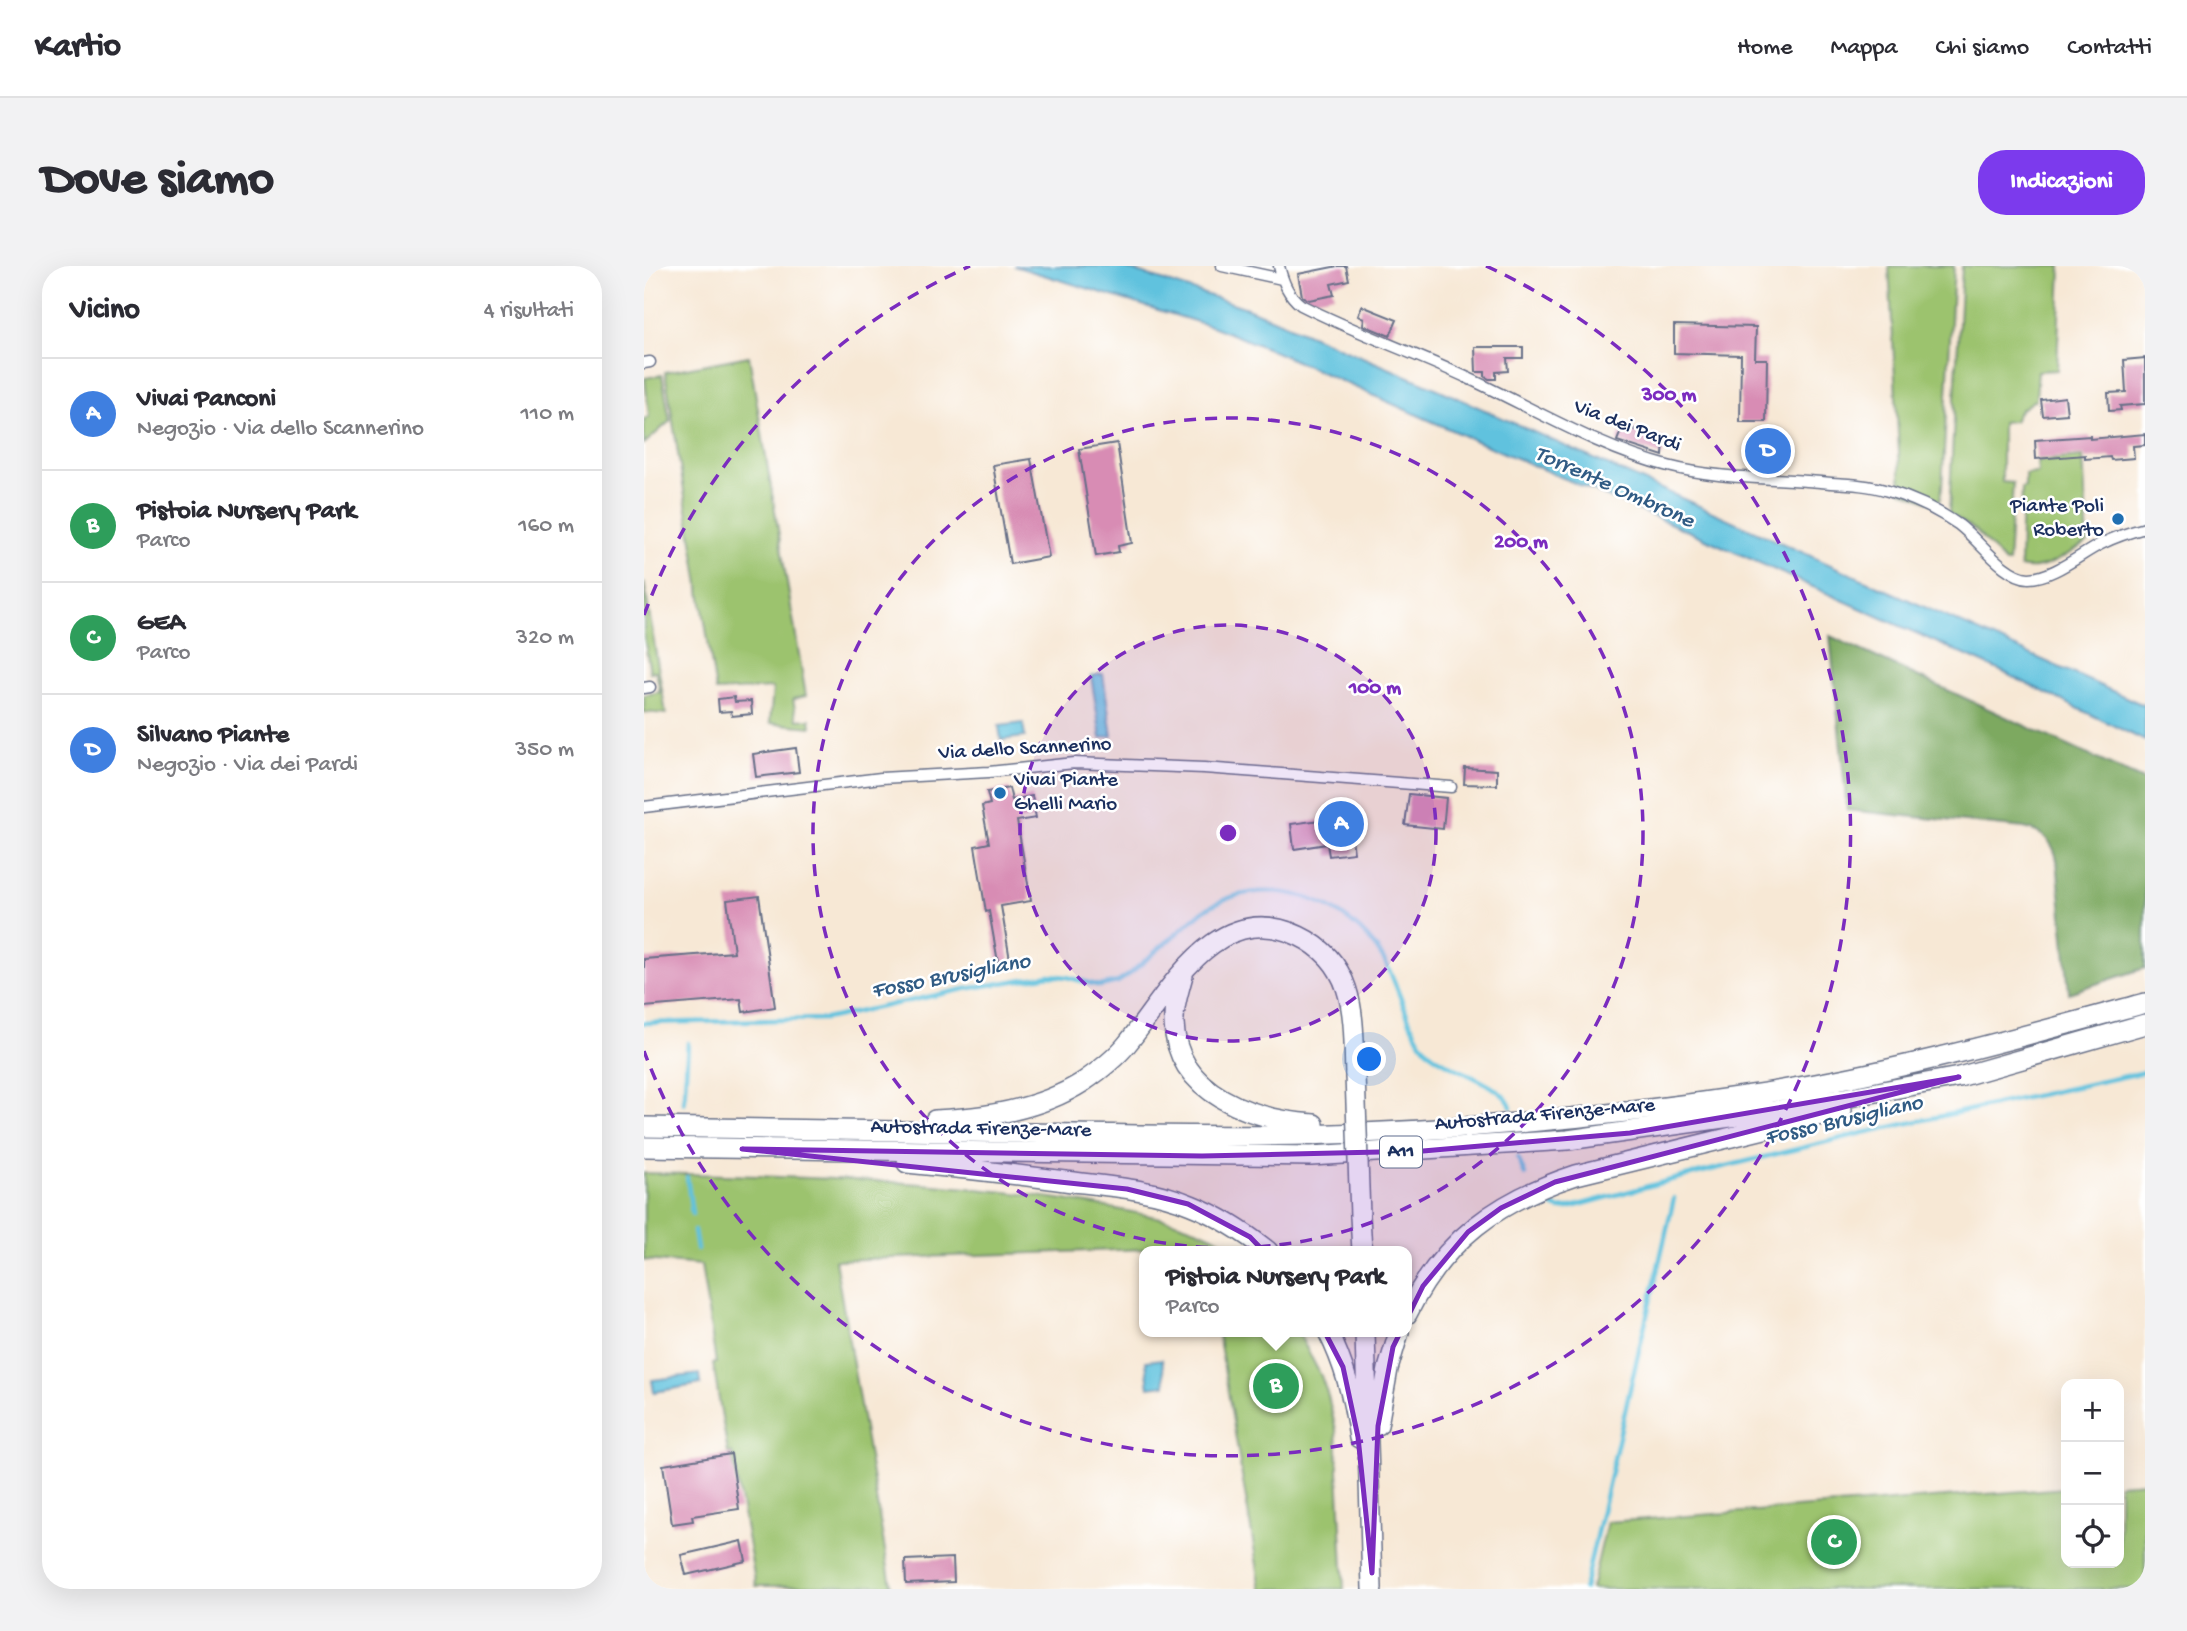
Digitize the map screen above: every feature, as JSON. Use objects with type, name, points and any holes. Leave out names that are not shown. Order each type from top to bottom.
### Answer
[{"type":"highway","points":[[741,1129],[968,1118],[999,1114],[1048,1099],[1081,1084],[1112,1060],[1206,947],[1240,930],[1266,928],[1306,939],[1334,964],[1348,991],[1352,1010],[1362,1246]]},
{"type":"highway","points":[[1185,969],[1175,1010],[1176,1042],[1186,1065],[1210,1090],[1230,1104],[1269,1118],[1306,1124],[1406,1130]]},
{"type":"highway","name":"Autostrada Firenze-Mare","points":[[644,1127],[1208,1136],[1308,1135],[1540,1121],[1758,1094],[1935,1058],[2145,1003]]},
{"type":"highway","name":"Autostrada Firenze-Mare","points":[[644,1147],[1311,1156],[1568,1140],[1773,1111],[1959,1077],[2145,1024]]},
{"type":"highway","points":[[1412,1305],[1452,1247],[1486,1217],[1534,1190],[1576,1175],[1862,1105],[1959,1077]]},
{"type":"highway","points":[[742,1149],[1000,1173],[1160,1195],[1210,1213],[1262,1246]]},
{"type":"highway","points":[[1330,1337],[1343,1367],[1355,1415],[1372,1581]]},
{"type":"highway","points":[[1365,1337],[1372,1581]]},
{"type":"highway","points":[[1372,1581],[1380,1407],[1398,1337]]},
{"type":"street","points":[[1222,266],[1282,279],[1279,266]]},
{"type":"street","name":"Via dei Pardi","points":[[1282,279],[1289,293],[1301,305],[1468,378],[1608,445],[1699,474],[1786,478],[1886,490],[1956,523],[2015,575],[2030,578],[2043,576],[2103,543],[2145,528]]},
{"type":"street","name":"Via dello Scannerino","points":[[644,807],[881,778],[989,772],[1074,763],[1204,768],[1451,787]]},
{"type":"highlighted area","points":[[1959,1077],[1555,1182],[1501,1208],[1468,1232],[1423,1286],[1393,1347],[1378,1426],[1372,1573],[1358,1437],[1343,1367],[1305,1294],[1250,1237],[1188,1204],[1127,1189],[742,1149],[1202,1156],[1423,1151],[1630,1133]]},
{"type":"green space","points":[[1889,266],[1954,266],[1942,488],[1940,499],[1935,504],[1901,490]]},
{"type":"green space","points":[[1962,266],[2061,266],[2057,370],[2038,371],[2036,399],[2020,410],[2014,421],[2002,422],[2002,482],[2013,483],[2008,563],[2005,563],[1976,531],[1949,513]]},
{"type":"green space","points":[[749,356],[806,696],[793,699],[797,720],[810,719],[811,727],[770,723],[773,688],[716,691],[665,372]]},
{"type":"green space","points":[[662,375],[670,421],[644,444],[644,419],[649,417],[645,378]]},
{"type":"green space","points":[[2083,457],[2088,542],[2047,565],[2038,568],[2020,567],[2022,488],[2025,487],[2025,474],[2038,473],[2037,461]]},
{"type":"green space","points":[[644,581],[666,714],[644,712],[644,695],[660,692],[656,671],[650,672],[644,637]]},
{"type":"green space","points":[[1830,636],[2145,781],[2145,968],[2069,993],[2057,860],[2050,843],[2037,832],[2024,828],[1847,810]]},
{"type":"green space","points":[[644,1173],[876,1181],[991,1190],[1140,1214],[1191,1227],[1230,1246],[1139,1246],[1139,1249],[835,1260],[891,1585],[756,1586],[732,1453],[728,1453],[713,1364],[716,1363],[701,1265],[644,1260]]},
{"type":"green space","points":[[1219,1337],[1301,1337],[1321,1376],[1336,1430],[1344,1589],[1261,1589]]},
{"type":"green space","points":[[2145,1482],[2145,1589],[1591,1589],[1607,1522],[2061,1488],[2061,1568],[2124,1568],[2124,1484]]},
{"type":"water","name":"Torrente Ombrone","points":[[1014,266],[1119,266],[1247,308],[1440,390],[2145,705],[2145,741],[2003,672],[1688,531],[1269,349],[1214,327]]},
{"type":"water","points":[[1103,674],[1112,736],[1101,738],[1091,676]]},
{"type":"water","points":[[1023,723],[1025,737],[1001,740],[999,726]]},
{"type":"water","points":[[1162,1359],[1165,1385],[1149,1387],[1146,1361]]},
{"type":"water","points":[[700,1374],[701,1384],[654,1392],[652,1380]]},
{"type":"building","points":[[1346,266],[1349,280],[1331,284],[1334,295],[1309,300],[1302,296],[1298,274]]},
{"type":"building","points":[[1362,306],[1397,320],[1390,336],[1363,325],[1364,318],[1358,316]]},
{"type":"building","points":[[1674,325],[1756,327],[1755,359],[1767,359],[1766,422],[1740,422],[1741,355],[1674,353]]},
{"type":"building","points":[[1475,347],[1523,347],[1523,358],[1507,358],[1508,371],[1496,372],[1496,379],[1489,379],[1485,377],[1485,372],[1476,372]]},
{"type":"building","points":[[2145,358],[2145,404],[2120,406],[2121,410],[2109,411],[2108,393],[2126,392],[2124,360]]},
{"type":"building","points":[[2065,397],[2067,414],[2043,416],[2041,400]]},
{"type":"building","points":[[1633,429],[1664,438],[1663,456],[1617,441],[1621,431],[1631,432]]},
{"type":"building","points":[[2145,434],[2145,445],[2133,446],[2134,458],[2085,459],[2085,455],[2036,459],[2035,440]]},
{"type":"building","points":[[1117,443],[1132,543],[1118,546],[1119,552],[1096,556],[1079,449]]},
{"type":"building","points":[[1031,459],[1049,557],[1010,564],[993,465]]},
{"type":"building","points":[[734,697],[735,702],[751,701],[752,714],[732,716],[731,711],[719,712],[718,699]]},
{"type":"building","points":[[796,748],[799,772],[756,777],[753,754]]},
{"type":"building","points":[[1465,768],[1497,770],[1497,785],[1464,784]]},
{"type":"building","points":[[1009,788],[1012,800],[1032,796],[1036,818],[1017,821],[1031,901],[1001,906],[1010,960],[998,962],[975,846],[989,843],[982,806],[990,804],[987,792]]},
{"type":"building","points":[[1409,794],[1446,798],[1443,829],[1405,825]]},
{"type":"building","points":[[1349,816],[1354,853],[1329,856],[1327,844],[1294,849],[1291,824]]},
{"type":"building","points":[[759,896],[775,1007],[743,1012],[741,999],[644,1007],[644,959],[734,952],[727,900]]},
{"type":"building","points":[[731,1454],[739,1509],[692,1516],[693,1521],[672,1524],[663,1465]]},
{"type":"building","points":[[742,1541],[746,1561],[686,1575],[681,1555]]},
{"type":"building","points":[[953,1558],[954,1582],[906,1584],[905,1560]]},
{"type":"waterway","name":"Fosso Brusigliano","points":[[644,1023],[825,1019],[965,989],[1050,975],[1100,986],[1118,982],[1127,976],[1203,911],[1227,899],[1253,892],[1278,892],[1304,897],[1328,907],[1350,921],[1369,939],[1384,960],[1409,1020],[1428,1051],[1498,1091],[1511,1107]]},
{"type":"waterway","points":[[684,1103],[688,1043]]},
{"type":"waterway","name":"Fosso Brusigliano","points":[[1553,1206],[1559,1209],[1568,1208],[1863,1133],[2145,1072]]},
{"type":"waterway","name":"Fosso Brusigliano","points":[[1518,1158],[1525,1175]]},
{"type":"waterway","points":[[687,1177],[692,1214]]},
{"type":"waterway","points":[[1584,1589],[1674,1198]]},
{"type":"waterway","points":[[694,1230],[697,1249]]},
{"type":"place","name":"Silvano Piante","points":[[1768,451]]},
{"type":"place","name":"Piante Poli Roberto","points":[[2118,519]]},
{"type":"place","name":"Vivai Piante Ghelli Mario","points":[[1000,793]]},
{"type":"place","name":"Vivai Panconi","points":[[1341,824]]},
{"type":"place","name":"Pistoia Nursery Park","points":[[1276,1386]]},
{"type":"place","name":"GEA","points":[[1834,1542]]}]
